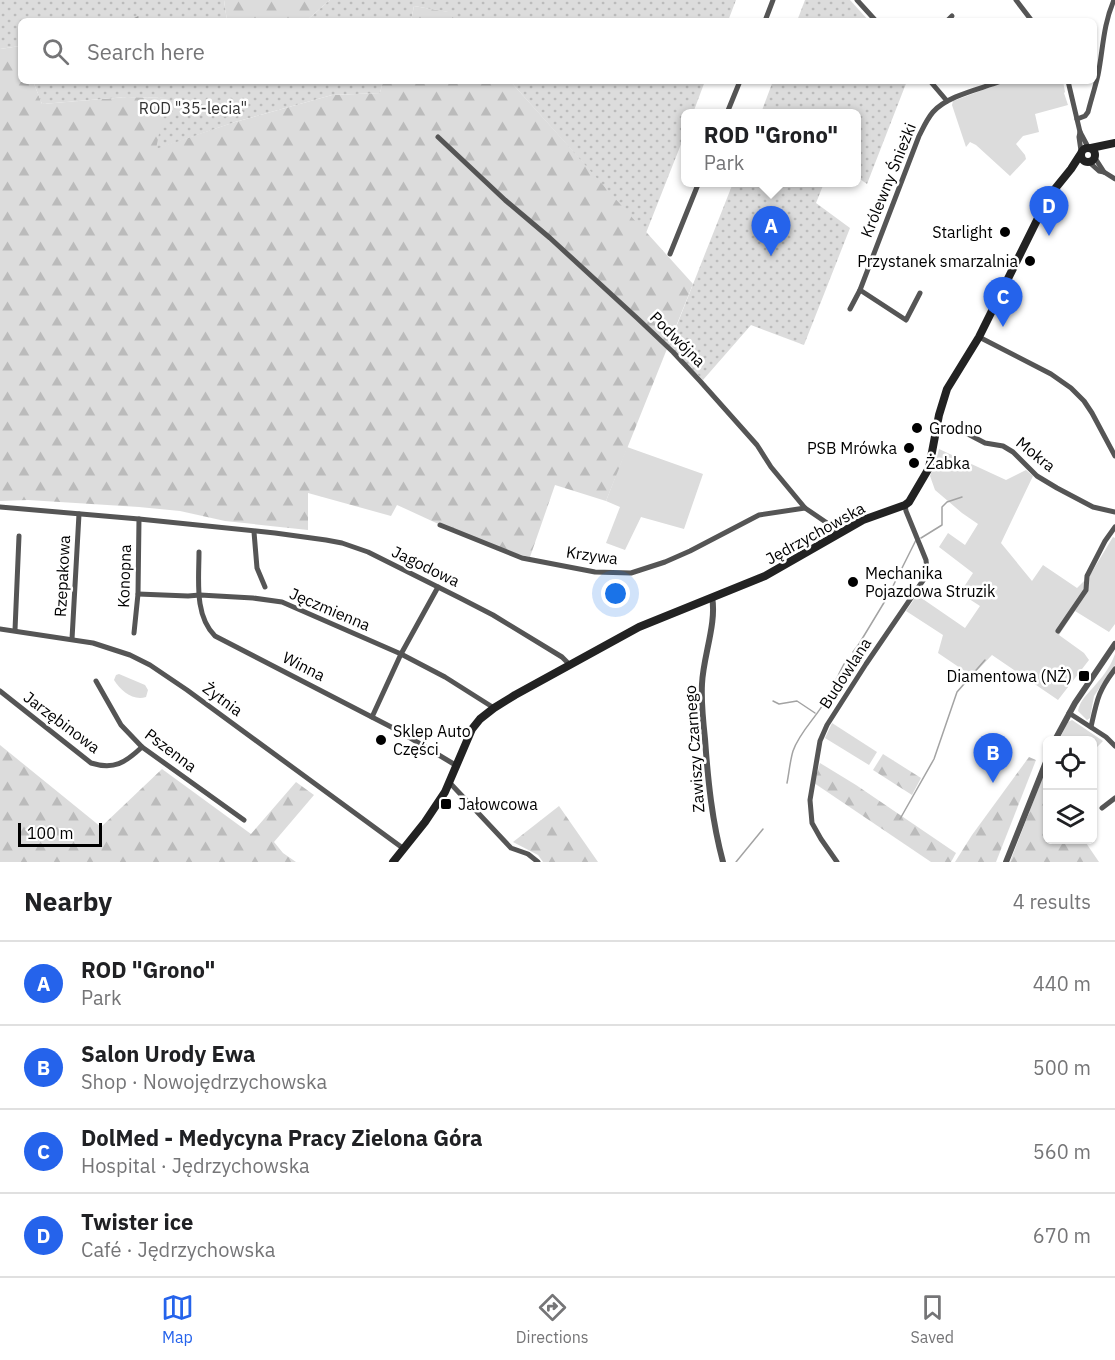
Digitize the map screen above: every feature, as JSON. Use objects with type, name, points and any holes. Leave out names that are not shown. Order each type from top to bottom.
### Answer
[{"type":"main road","points":[[905,505],[913,498],[929,468],[944,398],[951,382],[979,337],[1045,204],[1071,169],[1103,144],[1112,144]]},
{"type":"main road","name":"Jędrzychowska","points":[[393,862],[436,807],[450,783],[472,729],[494,708],[650,622],[765,576],[862,520],[905,505]]},
{"type":"street","points":[[766,18],[773,0]]},
{"type":"street","points":[[1016,0],[1030,18]]},
{"type":"street","points":[[1097,78],[1102,41],[1114,0]]},
{"type":"street","points":[[859,1],[873,18]]},
{"type":"street","points":[[729,109],[739,84]]},
{"type":"street","points":[[933,84],[947,101],[994,84]]},
{"type":"street","points":[[1069,84],[1080,132],[1079,137],[1099,171],[1115,179]]},
{"type":"street","points":[[1077,119],[1088,112],[1095,84]]},
{"type":"street","name":"Królewny Śnieżki","points":[[850,309],[860,290],[919,136],[933,112],[947,101]]},
{"type":"street","name":"Podwójna","points":[[438,137],[673,352],[757,445],[771,467],[805,508],[830,525],[837,534]]},
{"type":"street","points":[[670,254],[697,187]]},
{"type":"street","points":[[860,290],[906,320],[920,293]]},
{"type":"street","points":[[979,337],[1051,374],[1071,388],[1092,413],[1115,456]]},
{"type":"street","name":"Mokra","points":[[937,426],[964,432],[985,442],[1003,446],[1037,476],[1093,507],[1115,512]]},
{"type":"street","name":"Budowlana","points":[[837,862],[812,823],[810,800],[820,741],[827,725],[866,664],[924,579],[927,570],[926,560],[905,505]]},
{"type":"street","name":"Jagodowa","points":[[0,507],[139,519],[342,543],[368,552],[510,625],[562,657],[570,665]]},
{"type":"street","name":"Krzywa","points":[[440,525],[522,558],[596,572],[631,573],[690,551],[759,516],[805,508]]},
{"type":"street","name":"Rzepakowa","points":[[72,639],[79,514]]},
{"type":"street","name":"Konopna","points":[[134,633],[138,594],[139,519]]},
{"type":"street","points":[[1058,631],[1086,590],[1087,576],[1115,527]]},
{"type":"street","points":[[254,532],[257,568],[265,587]]},
{"type":"street","points":[[15,630],[19,536]]},
{"type":"street","name":"Winna","points":[[199,552],[201,608],[204,622],[215,636],[397,730],[457,766]]},
{"type":"street","points":[[372,717],[401,654],[438,587]]},
{"type":"street","name":"Jęczmienna","points":[[138,594],[200,595],[282,602],[401,654],[446,677],[494,708]]},
{"type":"street","name":"Zawiszy Czarnego","points":[[712,597],[713,612],[703,669],[702,702],[709,796],[723,862]]},
{"type":"street","name":"Żytnia","points":[[0,629],[72,639],[119,651],[150,665],[405,849]]},
{"type":"street","points":[[1058,736],[1115,644]]},
{"type":"street","points":[[1091,727],[1098,696],[1115,669]]},
{"type":"street","name":"Pszenna","points":[[96,681],[121,726],[142,747],[244,820]]},
{"type":"street","name":"Jarzębinowa","points":[[0,691],[91,764],[111,766],[119,764],[142,747]]},
{"type":"street","points":[[1070,713],[1111,740],[1115,746]]},
{"type":"street","points":[[1006,862],[1043,767]]},
{"type":"street","points":[[450,783],[512,848],[528,854],[538,862]]},
{"type":"street","points":[[1102,808],[1115,798]]},
{"type":"green space","points":[[0,0],[224,0],[227,18],[18,18],[18,46],[0,49]]},
{"type":"green space","points":[[224,0],[330,0],[309,18],[227,18]]},
{"type":"green space","points":[[330,0],[736,0],[729,18],[454,18],[448,12],[414,6],[412,18],[309,18]]},
{"type":"green space","points":[[805,0],[850,0],[866,18],[798,18]]},
{"type":"green space","points":[[414,6],[449,12],[454,18],[412,18]]},
{"type":"green space","points":[[18,46],[18,84],[34,84],[42,104],[127,97],[167,98],[157,148],[235,122],[332,95],[380,93],[382,84],[513,84],[693,284],[606,501],[555,485],[530,557],[479,541],[397,505],[391,516],[308,493],[308,530],[225,521],[180,511],[139,507],[28,500],[0,501],[0,49]]},
{"type":"green space","name":"ROD \"35-lecia\"","points":[[34,84],[382,84],[380,93],[332,95],[235,122],[156,149],[166,98],[127,97],[42,104]]},
{"type":"green space","points":[[513,84],[704,84],[694,109],[681,109],[681,144],[646,233]]},
{"type":"green space","points":[[772,84],[906,84],[867,184],[861,180],[861,109],[762,109]]},
{"type":"green space","points":[[999,84],[1064,84],[1068,105],[1035,114],[1039,132],[1023,136],[1016,144],[1026,159],[1010,176],[976,145],[970,142],[966,147],[952,105],[953,101]]},
{"type":"green space","points":[[731,187],[822,187],[816,203],[850,228],[804,345],[751,325],[703,380],[669,345]]},
{"type":"green space","points":[[627,447],[703,474],[684,529],[641,517],[625,550],[606,543],[620,507],[606,501]]},
{"type":"green space","points":[[939,449],[1006,480],[1026,470],[1033,476],[1001,543],[1032,581],[1043,565],[1077,588],[1090,575],[1113,537],[1115,538],[1115,624],[1109,632],[1075,611],[1059,635],[1084,653],[1089,660],[1058,700],[992,655],[972,676],[938,653],[943,635],[906,611],[917,595],[965,628],[980,606],[960,593],[973,573],[939,547],[948,533],[965,545],[978,524],[935,490],[930,476]]},
{"type":"green space","points":[[1115,654],[1115,665],[1094,696],[1090,718],[1087,720],[1078,711],[1079,707],[1105,673]]},
{"type":"green space","points":[[119,674],[145,685],[148,690],[146,697],[136,698],[120,688],[114,680]]},
{"type":"green space","points":[[1072,720],[1096,736],[1061,736],[1068,722]]},
{"type":"green space","points":[[832,723],[877,752],[869,765],[825,738]]},
{"type":"green space","points":[[1097,737],[1103,741],[1097,747]]},
{"type":"green space","points":[[0,745],[101,827],[162,769],[251,834],[296,782],[314,795],[274,842],[283,853],[296,862],[0,862]]},
{"type":"green space","points":[[883,754],[921,778],[912,795],[873,770]]},
{"type":"green space","points":[[1029,757],[1036,760],[996,862],[955,862],[972,835]]},
{"type":"green space","points":[[820,763],[956,853],[951,862],[931,862],[814,783]]},
{"type":"green space","points":[[1043,776],[1043,844],[1087,844],[1099,862],[1010,862]]},
{"type":"green space","points":[[559,806],[598,862],[543,862],[538,855],[513,842]]},
{"type":"waterway","points":[[921,538],[942,525],[942,507],[947,502],[962,497]]},
{"type":"waterway","points":[[853,652],[888,596],[916,540]]},
{"type":"waterway","points":[[900,819],[934,759],[957,692],[985,660]]},
{"type":"waterway","points":[[787,783],[796,744],[823,705],[844,664]]},
{"type":"waterway","points":[[773,701],[779,704],[797,701],[815,713]]},
{"type":"waterway","points":[[736,862],[763,829]]},
{"type":"place","name":"Starlight","points":[[1005,232]]},
{"type":"place","name":"Twister ice","points":[[1049,236]]},
{"type":"place","name":"ROD \"Grono\"","points":[[771,256]]},
{"type":"place","name":"Przystanek smarzalnia","points":[[1030,261]]},
{"type":"place","name":"DolMed - Medycyna Pracy Zielona Góra","points":[[1003,327]]},
{"type":"place","name":"Grodno","points":[[917,428]]},
{"type":"place","name":"PSB Mrówka","points":[[909,448]]},
{"type":"place","name":"Żabka","points":[[914,463]]},
{"type":"place","name":"Mechanika Pojazdowa Struzik","points":[[853,582]]},
{"type":"place","name":"Diamentowa (NŻ)","points":[[1084,676]]},
{"type":"place","name":"Sklep Auto Części","points":[[381,740]]},
{"type":"place","name":"Salon Urody Ewa","points":[[993,783]]},
{"type":"place","name":"Jałowcowa","points":[[446,804]]}]
